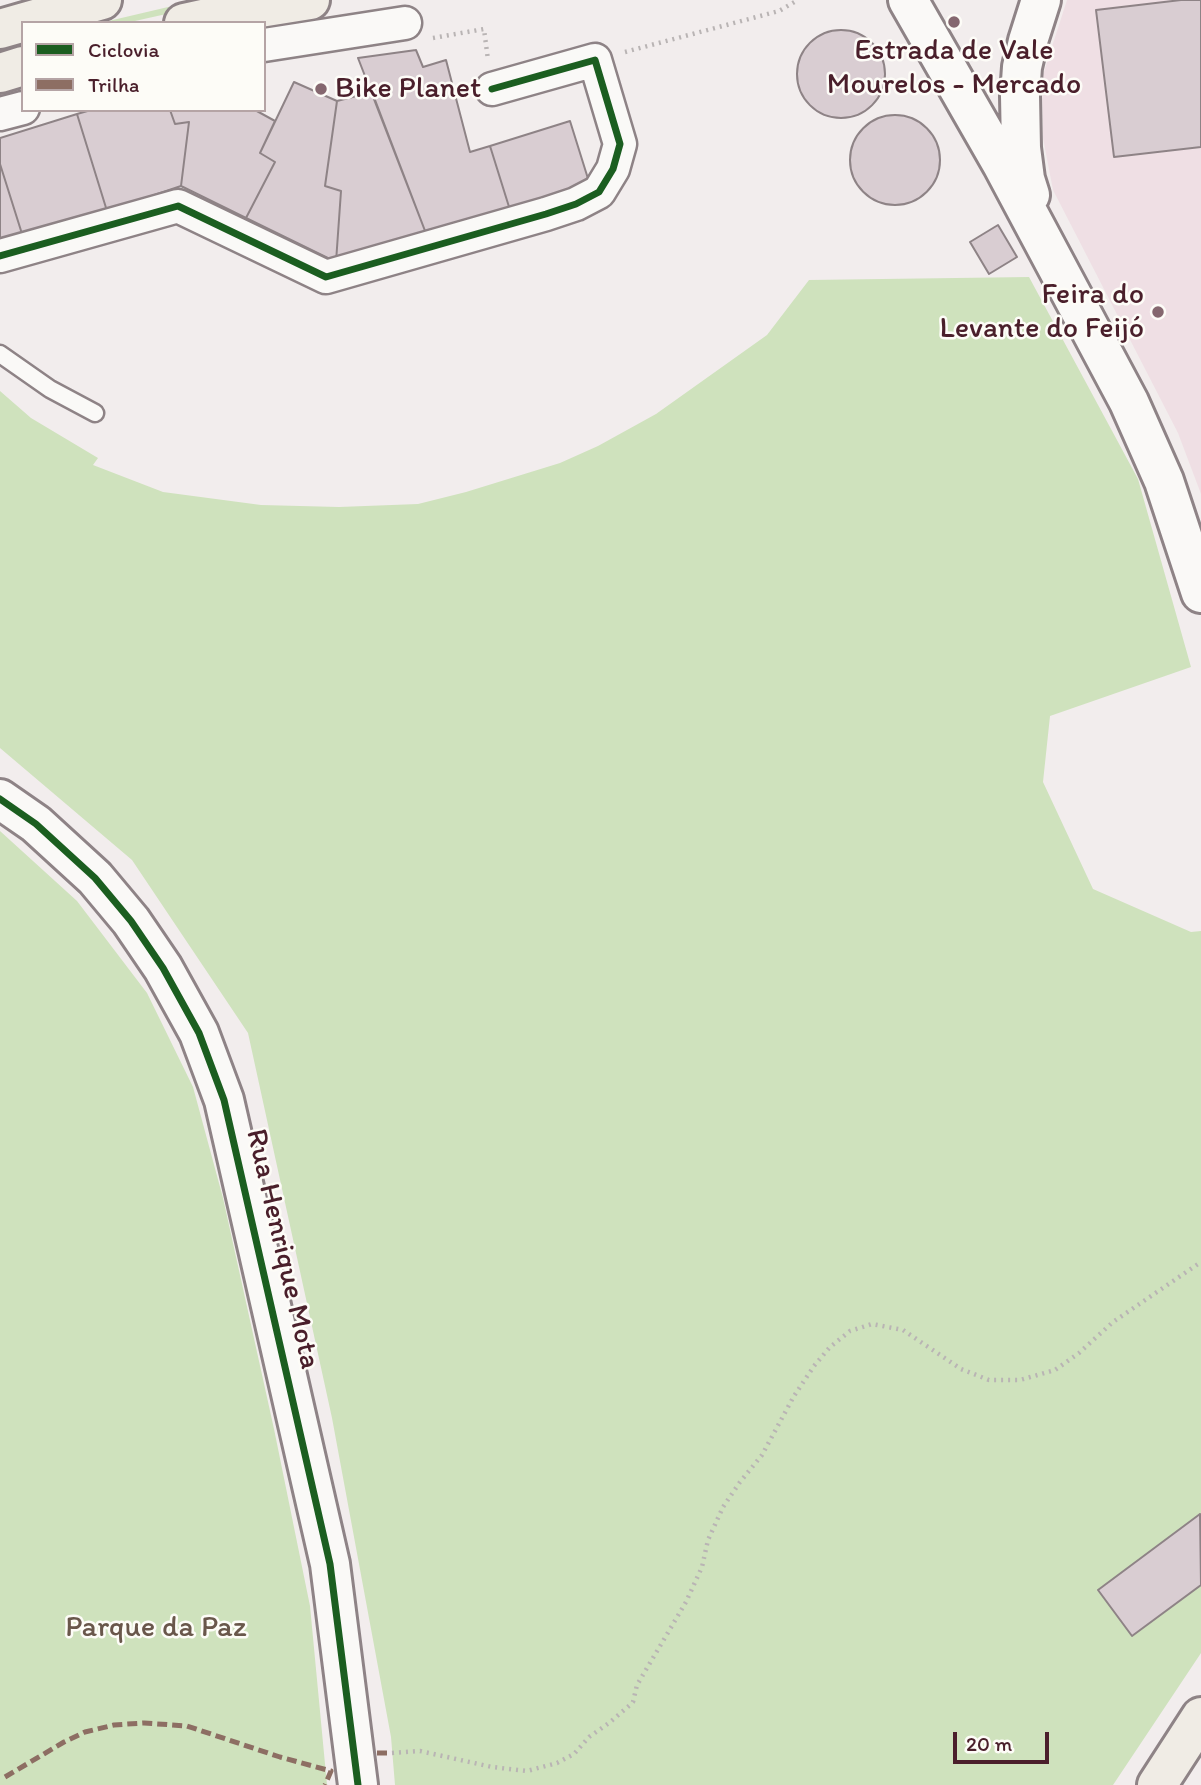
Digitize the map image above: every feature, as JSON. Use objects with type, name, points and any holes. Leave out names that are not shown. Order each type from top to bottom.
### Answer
[{"type":"main road","points":[[28,21],[102,0]]},
{"type":"main road","points":[[193,21],[310,0]]},
{"type":"main road","points":[[0,29],[21,23]]},
{"type":"main road","points":[[0,73],[21,67]]},
{"type":"main road","points":[[1157,1785],[1201,1717]]},
{"type":"street","points":[[908,0],[1002,164],[1129,402],[1151,448],[1194,554],[1201,593]]},
{"type":"street","points":[[1041,0],[1022,66],[1019,111],[1021,148],[1025,179],[1066,284]]},
{"type":"street","points":[[266,45],[405,23]]},
{"type":"street","points":[[0,256],[178,206],[326,277],[546,214],[576,204],[599,192],[613,169],[620,144],[596,60],[492,89]]},
{"type":"street","points":[[0,114],[21,109]]},
{"type":"street","name":"Rua Henrique Mota","points":[[0,799],[36,824],[96,878],[131,921],[163,968],[199,1033],[224,1100],[330,1564],[358,1785]]},
{"type":"lane","points":[[0,354],[50,389],[95,413]]},
{"type":"path","points":[[596,60],[779,11],[798,0]]},
{"type":"path","points":[[405,23],[411,42],[484,29],[492,89]]},
{"type":"path","points":[[392,1753],[420,1751],[492,1767],[527,1771],[557,1763],[574,1754],[589,1737],[630,1705],[637,1685],[686,1602],[702,1567],[708,1540],[723,1507],[762,1454],[814,1366],[830,1347],[850,1331],[872,1324],[903,1330],[961,1369],[989,1380],[1020,1380],[1055,1370],[1079,1353],[1113,1322],[1201,1262]]},
{"type":"shaded area","points":[[1067,0],[1201,0],[1201,494],[1178,433],[1053,190],[1043,138],[1042,78]]},
{"type":"green space","points":[[198,0],[229,0],[135,21],[109,21]]},
{"type":"green space","points":[[1029,277],[1138,479],[1191,667],[1050,716],[1043,782],[1093,889],[1191,932],[1201,931],[1201,1653],[1113,1785],[395,1785],[391,1737],[332,1418],[248,1033],[132,860],[0,748],[0,391],[31,418],[98,458],[93,465],[163,492],[261,505],[339,507],[418,504],[560,463],[598,446],[656,414],[767,335],[809,280]]},
{"type":"green space","name":"Parque da Paz","points":[[0,831],[77,901],[147,993],[193,1087],[223,1198],[310,1606],[327,1785],[0,1785]]},
{"type":"building","points":[[1201,0],[1201,147],[1114,157],[1096,10]]},
{"type":"building","points":[[832,30],[850,30],[866,37],[878,49],[885,65],[885,83],[878,99],[866,111],[850,118],[832,118],[816,111],[804,99],[797,83],[797,65],[804,49],[816,37]]},
{"type":"building","points":[[416,50],[423,67],[446,60],[470,152],[490,146],[510,210],[427,236],[358,58]]},
{"type":"building","points":[[294,82],[337,101],[325,186],[341,191],[336,262],[246,218],[275,162],[260,153]]},
{"type":"building","points":[[372,92],[427,236],[336,262],[341,191],[325,186],[337,101]]},
{"type":"building","points":[[171,112],[175,124],[189,122],[181,186],[107,211],[77,114]]},
{"type":"building","points":[[171,112],[259,112],[275,121],[260,153],[275,162],[246,218],[181,186],[189,122],[175,124]]},
{"type":"building","points":[[77,114],[107,211],[23,237],[0,164],[0,138]]},
{"type":"building","points":[[895,115],[912,118],[927,128],[937,143],[940,160],[937,177],[927,192],[912,202],[895,205],[878,202],[863,192],[853,177],[850,160],[853,143],[863,128],[878,118]]},
{"type":"building","points":[[570,121],[590,185],[510,210],[490,146]]},
{"type":"building","points":[[0,164],[23,237],[0,244]]},
{"type":"building","points":[[998,225],[1017,257],[989,274],[970,242]]},
{"type":"building","points":[[1200,1514],[1201,1585],[1132,1636],[1098,1590]]},
{"type":"marked path","points":[[5,1777],[85,1732],[114,1725],[144,1723],[187,1726],[331,1771],[325,1785]]},
{"type":"marked path","points":[[377,1753],[392,1753]]},
{"type":"cycle path","points":[[0,256],[178,206],[326,277],[546,214],[576,204],[599,192],[613,169],[620,144],[595,60],[492,89]]},
{"type":"cycle path","points":[[0,799],[36,824],[95,878],[131,921],[163,968],[199,1033],[224,1100],[330,1564],[358,1785]]},
{"type":"place","name":"Estrada de Vale Mourelos - Mercado","points":[[954,22]]},
{"type":"place","name":"Bike Planet","points":[[321,89]]},
{"type":"place","name":"Feira do Levante do Feijó","points":[[1158,312]]}]
